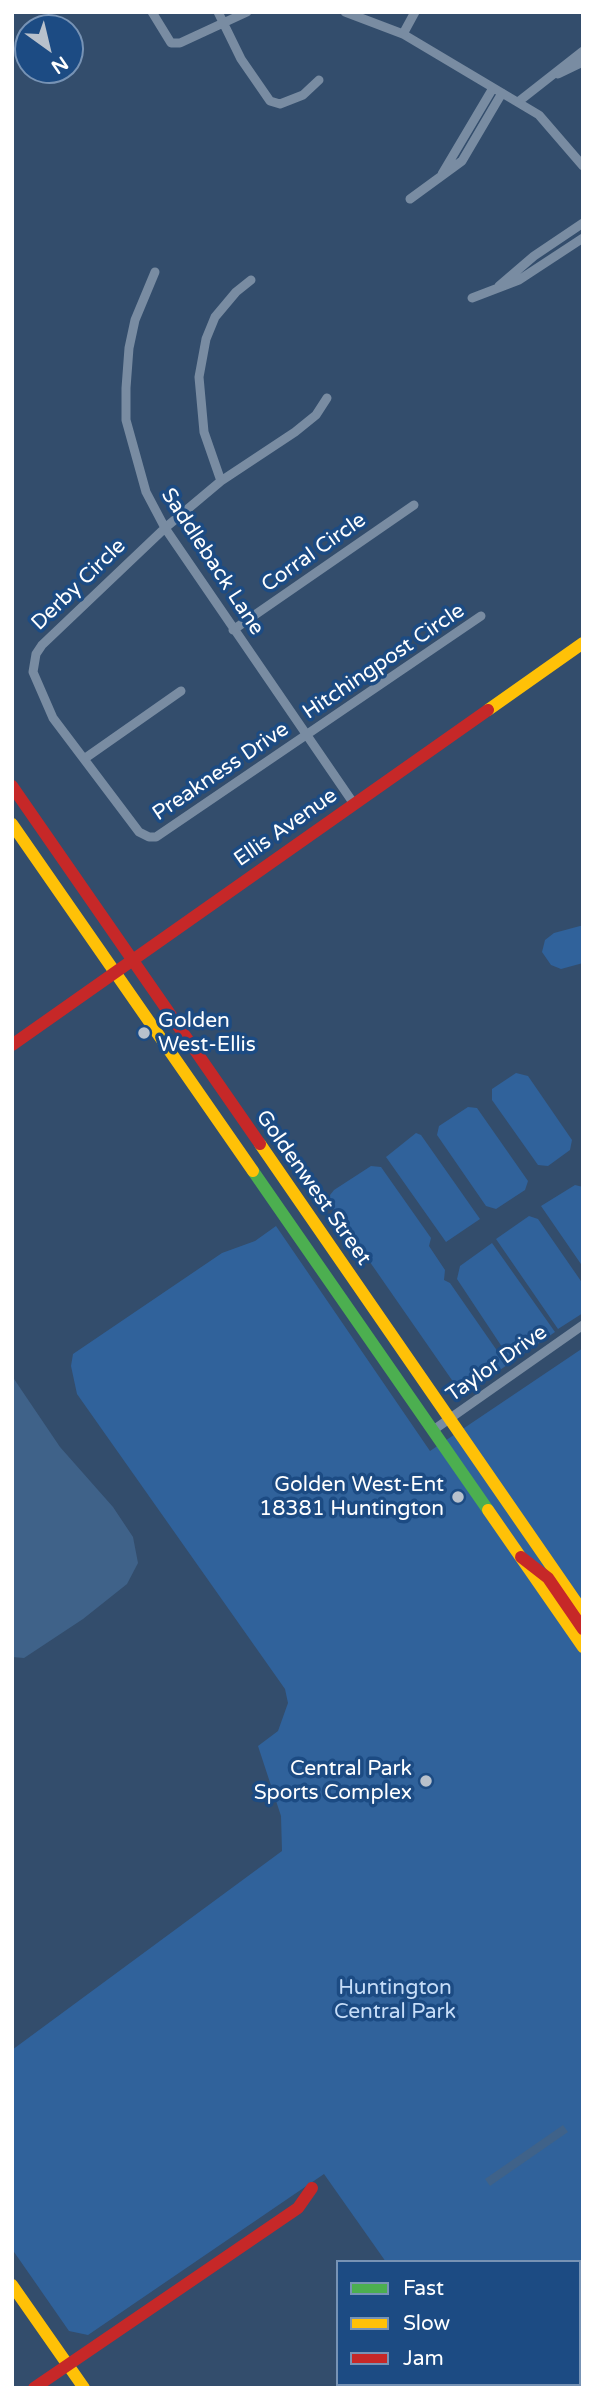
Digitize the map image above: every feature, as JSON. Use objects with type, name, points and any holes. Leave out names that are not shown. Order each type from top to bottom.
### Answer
[{"type":"main road","name":"Ellis Avenue","points":[[12,1045],[583,643]]},
{"type":"main road","name":"Goldenwest Street","points":[[12,786],[583,1612]]},
{"type":"main road","name":"Goldenwest Street","points":[[12,824],[117,972],[517,1556],[583,1647]]},
{"type":"main road","points":[[517,1556],[525,1557],[543,1573],[583,1629]]},
{"type":"main road","points":[[34,2388],[298,2208],[312,2188]]},
{"type":"main road","points":[[12,2285],[84,2388]]},
{"type":"street","points":[[152,12],[172,43],[180,43],[247,12]]},
{"type":"street","points":[[218,12],[241,60],[270,101],[280,104],[303,95],[319,80]]},
{"type":"street","points":[[345,12],[403,34],[539,115],[583,166]]},
{"type":"street","points":[[403,34],[415,12]]},
{"type":"street","points":[[518,102],[583,51]]},
{"type":"street","points":[[550,78],[583,62]]},
{"type":"street","points":[[410,199],[441,175],[497,91]]},
{"type":"street","points":[[492,292],[534,256],[583,223]]},
{"type":"street","points":[[472,298],[519,280],[583,238]]},
{"type":"street","name":"Saddleback Lane","points":[[155,272],[140,302],[129,348],[126,420],[146,492],[165,527],[233,630],[354,804]]},
{"type":"street","points":[[221,481],[204,432],[199,377],[206,339],[215,317],[236,292],[251,280]]},
{"type":"street","name":"Derby Circle","points":[[156,836],[149,837],[139,832],[84,759],[42,696],[33,672],[36,654],[165,527],[221,481],[295,432],[316,415],[327,398]]},
{"type":"street","name":"Corral Circle","points":[[233,630],[414,505]]},
{"type":"street","name":"Hitchingpost Circle","points":[[306,736],[481,616]]},
{"type":"street","points":[[84,759],[181,691]]},
{"type":"street","name":"Preakness Drive","points":[[156,836],[306,736]]},
{"type":"street","name":"Taylor Drive","points":[[432,1431],[583,1325]]},
{"type":"green space","points":[[583,926],[583,963],[561,969],[551,965],[542,952],[545,940],[554,933]]},
{"type":"green space","points":[[516,1073],[528,1076],[572,1140],[570,1150],[548,1166],[538,1165],[492,1100],[492,1089]]},
{"type":"green space","points":[[468,1107],[477,1108],[528,1181],[525,1190],[496,1209],[486,1206],[437,1135],[439,1126]]},
{"type":"green space","points":[[416,1133],[421,1135],[480,1219],[446,1242],[386,1157]]},
{"type":"green space","points":[[371,1166],[381,1167],[431,1238],[429,1246],[445,1270],[444,1280],[450,1283],[507,1365],[463,1396],[331,1206],[330,1195],[334,1190]]},
{"type":"green space","points":[[575,1185],[583,1187],[583,1267],[541,1206]]},
{"type":"green space","points":[[529,1216],[538,1219],[583,1284],[583,1313],[558,1329],[496,1239]]},
{"type":"green space","name":"Huntington Central Park","points":[[276,1226],[430,1451],[583,1348],[583,2388],[390,2388],[388,2386],[581,2386],[581,2260],[385,2260],[324,2174],[88,2335],[69,2331],[12,2249],[12,2050],[282,1851],[281,1816],[258,1746],[278,1731],[288,1703],[285,1689],[77,1394],[71,1366],[73,1354],[222,1253],[255,1241]]},
{"type":"green space","points":[[492,1243],[555,1332],[512,1362],[457,1279],[460,1266]]},
{"type":"shaded area","points":[[12,1376],[60,1447],[113,1507],[133,1537],[138,1563],[127,1584],[83,1619],[24,1658],[12,1657]]},
{"type":"shaded area","points":[[563,2125],[568,2132],[490,2186],[485,2179]]},
{"type":"traffic: fast","points":[[253,1171],[488,1510]]},
{"type":"traffic: slow","points":[[488,710],[583,643]]},
{"type":"traffic: slow","points":[[12,824],[253,1171]]},
{"type":"traffic: slow","points":[[260,1144],[583,1612]]},
{"type":"traffic: slow","points":[[488,1510],[583,1647]]},
{"type":"traffic: slow","points":[[12,2285],[84,2388]]},
{"type":"traffic: jam","points":[[12,1045],[488,710]]},
{"type":"traffic: jam","points":[[12,786],[260,1144]]},
{"type":"traffic: jam","points":[[521,1557],[548,1578],[583,1629]]},
{"type":"traffic: jam","points":[[34,2388],[298,2208],[312,2188]]},
{"type":"place","name":"Golden West-Ellis","points":[[144,1033]]},
{"type":"place","name":"Golden West-Ent 18381 Huntington","points":[[458,1497]]},
{"type":"place","name":"Central Park Sports Complex","points":[[426,1781]]}]
